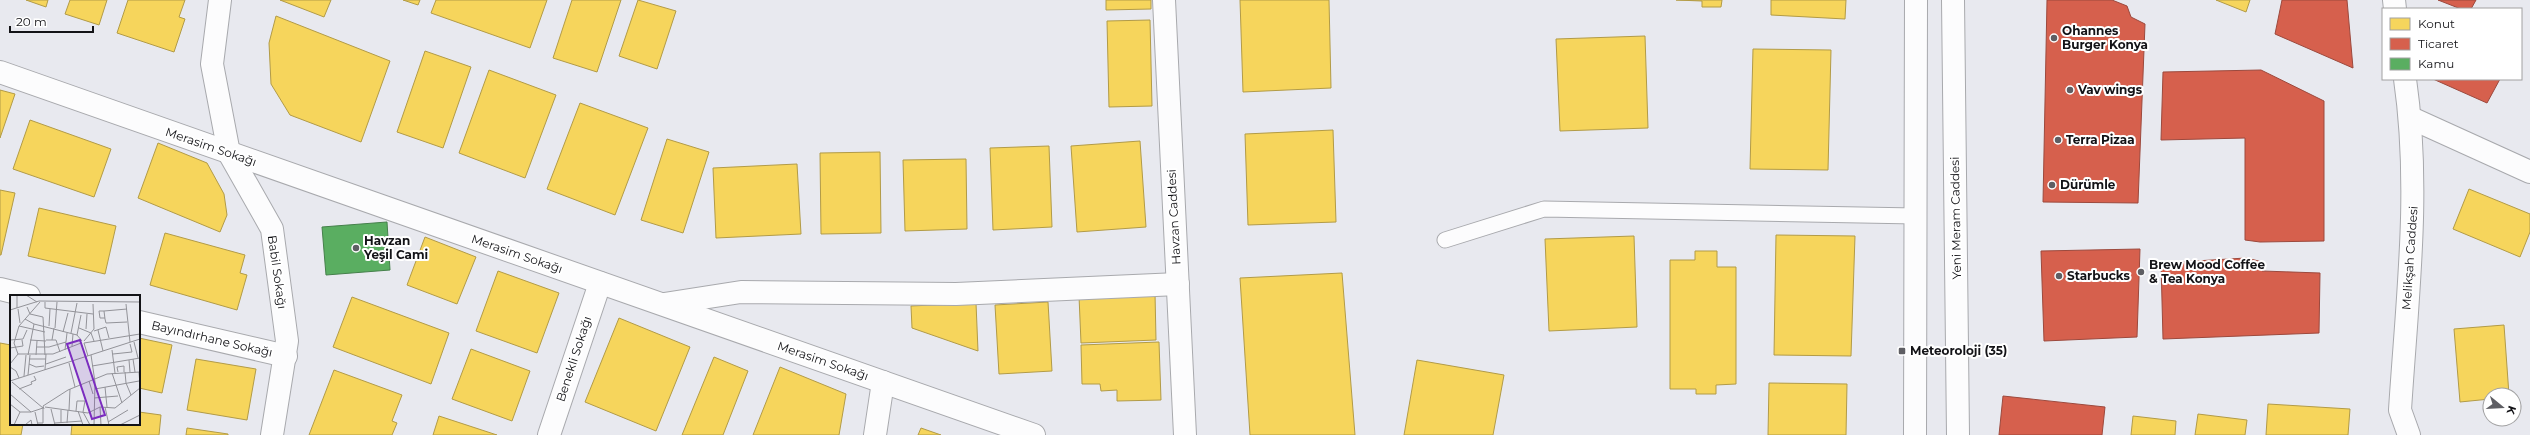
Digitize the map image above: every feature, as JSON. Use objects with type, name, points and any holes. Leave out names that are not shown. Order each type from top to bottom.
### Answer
[{"type":"street","name":"Babil Sokağı","points":[[220,0],[212,64],[229,153],[272,229],[287,341],[286,356],[272,435]]},
{"type":"street","name":"Havzan Caddesi","points":[[1164,0],[1185,435]]},
{"type":"street","points":[[1915,435],[1916,0]]},
{"type":"street","name":"Yeni Meram Caddesi","points":[[1953,0],[1958,435]]},
{"type":"street","name":"Merasim Sokağı","points":[[0,72],[1034,435]]},
{"type":"street","name":"Melikşah Caddesi","points":[[2405,80],[2411,118],[2413,200],[2400,410],[2409,435]]},
{"type":"street","points":[[2411,118],[2530,172]]},
{"type":"street","name":"Benekli Sokağı","points":[[549,435],[600,283]]},
{"type":"street","points":[[662,304],[741,292],[956,294],[1178,284]]},
{"type":"street","points":[[0,289],[25,295]]},
{"type":"street","name":"Bayındırhane Sokağı","points":[[140,322],[286,356]]},
{"type":"street","points":[[875,435],[883,382]]},
{"type":"lane","points":[[1445,240],[1544,209],[1916,216]]},
{"type":"building: Konut","points":[[26,0],[48,0],[46,7]]},
{"type":"building: Konut","points":[[70,0],[107,0],[99,25],[65,14]]},
{"type":"building: Konut","points":[[128,0],[185,0],[179,17],[185,19],[174,52],[117,33]]},
{"type":"building: Konut","points":[[280,0],[331,0],[324,17]]},
{"type":"building: Konut","points":[[403,0],[420,0],[418,5]]},
{"type":"building: Konut","points":[[436,0],[547,0],[530,48],[431,13]]},
{"type":"building: Konut","points":[[572,0],[621,0],[597,72],[553,58]]},
{"type":"building: Konut","points":[[638,0],[676,11],[657,69],[619,56]]},
{"type":"building: Konut","points":[[1106,0],[1151,0],[1151,9],[1106,10]]},
{"type":"building: Konut","points":[[1240,0],[1329,0],[1331,88],[1243,92]]},
{"type":"building: Konut","points":[[1676,0],[1722,0],[1721,7],[1702,7],[1702,1]]},
{"type":"building: Konut","points":[[1771,0],[1846,0],[1845,19],[1771,15]]},
{"type":"building: Konut","points":[[2216,0],[2250,0],[2246,12]]},
{"type":"building: Konut","points":[[276,16],[390,61],[361,142],[290,115],[271,84],[269,43]]},
{"type":"building: Konut","points":[[1150,20],[1152,106],[1109,107],[1107,21]]},
{"type":"building: Konut","points":[[1645,36],[1648,128],[1560,131],[1556,39]]},
{"type":"building: Konut","points":[[1753,49],[1831,50],[1828,170],[1750,169]]},
{"type":"building: Konut","points":[[425,51],[471,67],[443,148],[397,132]]},
{"type":"building: Konut","points":[[489,70],[556,95],[525,178],[459,153]]},
{"type":"building: Konut","points":[[0,90],[15,94],[0,138]]},
{"type":"building: Konut","points":[[580,103],[648,128],[615,215],[547,189]]},
{"type":"building: Konut","points":[[30,120],[111,149],[94,197],[13,169]]},
{"type":"building: Konut","points":[[1333,130],[1336,222],[1248,225],[1245,134]]},
{"type":"building: Konut","points":[[667,139],[709,152],[683,233],[641,220]]},
{"type":"building: Konut","points":[[1140,141],[1146,227],[1077,232],[1071,146]]},
{"type":"building: Konut","points":[[158,143],[207,163],[224,194],[227,215],[220,232],[138,198]]},
{"type":"building: Konut","points":[[1049,146],[1052,227],[993,230],[990,148]]},
{"type":"building: Konut","points":[[880,152],[881,233],[821,234],[820,153]]},
{"type":"building: Konut","points":[[966,159],[967,229],[905,231],[903,160]]},
{"type":"building: Konut","points":[[797,164],[801,234],[716,238],[713,168]]},
{"type":"building: Konut","points":[[2469,189],[2530,214],[2530,232],[2520,257],[2453,229]]},
{"type":"building: Konut","points":[[0,190],[15,193],[1,255],[0,255]]},
{"type":"building: Konut","points":[[39,208],[116,226],[105,274],[28,256]]},
{"type":"building: Konut","points":[[165,233],[245,255],[240,273],[247,275],[237,310],[150,285]]},
{"type":"building: Konut","points":[[1776,235],[1855,236],[1851,356],[1774,355]]},
{"type":"building: Konut","points":[[1634,236],[1637,327],[1549,331],[1545,239]]},
{"type":"building: Konut","points":[[425,237],[476,257],[457,304],[407,285]]},
{"type":"building: Konut","points":[[1695,251],[1717,251],[1717,267],[1736,267],[1736,384],[1716,385],[1716,394],[1696,394],[1696,389],[1670,389],[1670,260],[1695,260]]},
{"type":"building: Konut","points":[[498,271],[559,293],[537,353],[476,331]]},
{"type":"building: Konut","points":[[1342,273],[1355,435],[1250,435],[1240,278]]},
{"type":"building: Konut","points":[[1155,293],[1156,340],[1081,343],[1079,296]]},
{"type":"building: Konut","points":[[352,297],[449,333],[431,384],[333,347]]},
{"type":"building: Konut","points":[[1048,302],[1052,371],[999,374],[995,305]]},
{"type":"building: Konut","points":[[976,303],[978,351],[912,328],[911,306]]},
{"type":"building: Konut","points":[[619,318],[690,347],[656,431],[585,402]]},
{"type":"building: Konut","points":[[2504,325],[2508,387],[2482,387],[2482,400],[2460,402],[2454,329]]},
{"type":"building: Konut","points":[[140,338],[172,345],[162,393],[140,388]]},
{"type":"building: Konut","points":[[1159,342],[1161,400],[1117,401],[1117,390],[1101,391],[1100,384],[1082,384],[1081,345]]},
{"type":"building: Konut","points":[[0,343],[10,345],[10,425],[23,425],[21,435],[0,435]]},
{"type":"building: Konut","points":[[471,349],[530,371],[512,421],[452,399]]},
{"type":"building: Konut","points":[[714,357],[748,371],[723,435],[682,435]]},
{"type":"building: Konut","points":[[196,359],[256,369],[247,420],[187,410]]},
{"type":"building: Konut","points":[[1417,360],[1504,375],[1493,435],[1404,435]]},
{"type":"building: Konut","points":[[780,367],[846,394],[839,435],[753,435]]},
{"type":"building: Konut","points":[[334,370],[402,395],[392,421],[397,423],[392,435],[309,435]]},
{"type":"building: Konut","points":[[1769,383],[1847,384],[1846,435],[1768,435]]},
{"type":"building: Konut","points":[[2268,404],[2350,409],[2348,435],[2266,435]]},
{"type":"building: Konut","points":[[140,412],[161,415],[159,435],[71,435],[72,425],[140,425]]},
{"type":"building: Konut","points":[[2198,414],[2247,420],[2245,435],[2195,435]]},
{"type":"building: Konut","points":[[439,416],[497,435],[433,435]]},
{"type":"building: Konut","points":[[2133,416],[2176,421],[2175,435],[2131,435]]},
{"type":"building: Konut","points":[[187,428],[228,434],[228,435],[186,435]]},
{"type":"building: Konut","points":[[921,428],[941,435],[918,435]]},
{"type":"building: Ticaret","points":[[2047,0],[2112,0],[2127,6],[2131,17],[2145,24],[2138,203],[2043,202]]},
{"type":"building: Ticaret","points":[[2282,0],[2347,0],[2353,68],[2275,34]]},
{"type":"building: Ticaret","points":[[2438,0],[2476,0],[2472,8],[2458,8]]},
{"type":"building: Ticaret","points":[[2261,70],[2324,101],[2324,241],[2260,242],[2245,240],[2245,138],[2161,140],[2163,72]]},
{"type":"building: Ticaret","points":[[2435,80],[2499,80],[2487,103]]},
{"type":"building: Ticaret","points":[[2140,249],[2137,337],[2044,341],[2041,251]]},
{"type":"building: Ticaret","points":[[2246,258],[2263,262],[2262,271],[2320,273],[2319,333],[2163,339],[2161,263]]},
{"type":"building: Ticaret","points":[[2003,396],[2105,407],[2102,435],[1999,435]]},
{"type":"building: Kamu","name":"Havzan Yeşil Cami","points":[[387,222],[390,270],[326,275],[322,227]]},
{"type":"place","name":"Ohannes Burger Konya","points":[[2054,38]]},
{"type":"place","name":"Vav wings","points":[[2070,90]]},
{"type":"place","name":"Terra Pizaa","points":[[2058,140]]},
{"type":"place","name":"Dürümle","points":[[2052,185]]},
{"type":"place","name":"Havzan Yeşil Cami","points":[[356,248]]},
{"type":"place","name":"Brew Mood Coffee & Tea Konya","points":[[2141,272]]},
{"type":"place","name":"Starbucks","points":[[2059,276]]},
{"type":"place","name":"Meteoroloji (35)","points":[[1902,351]]}]
